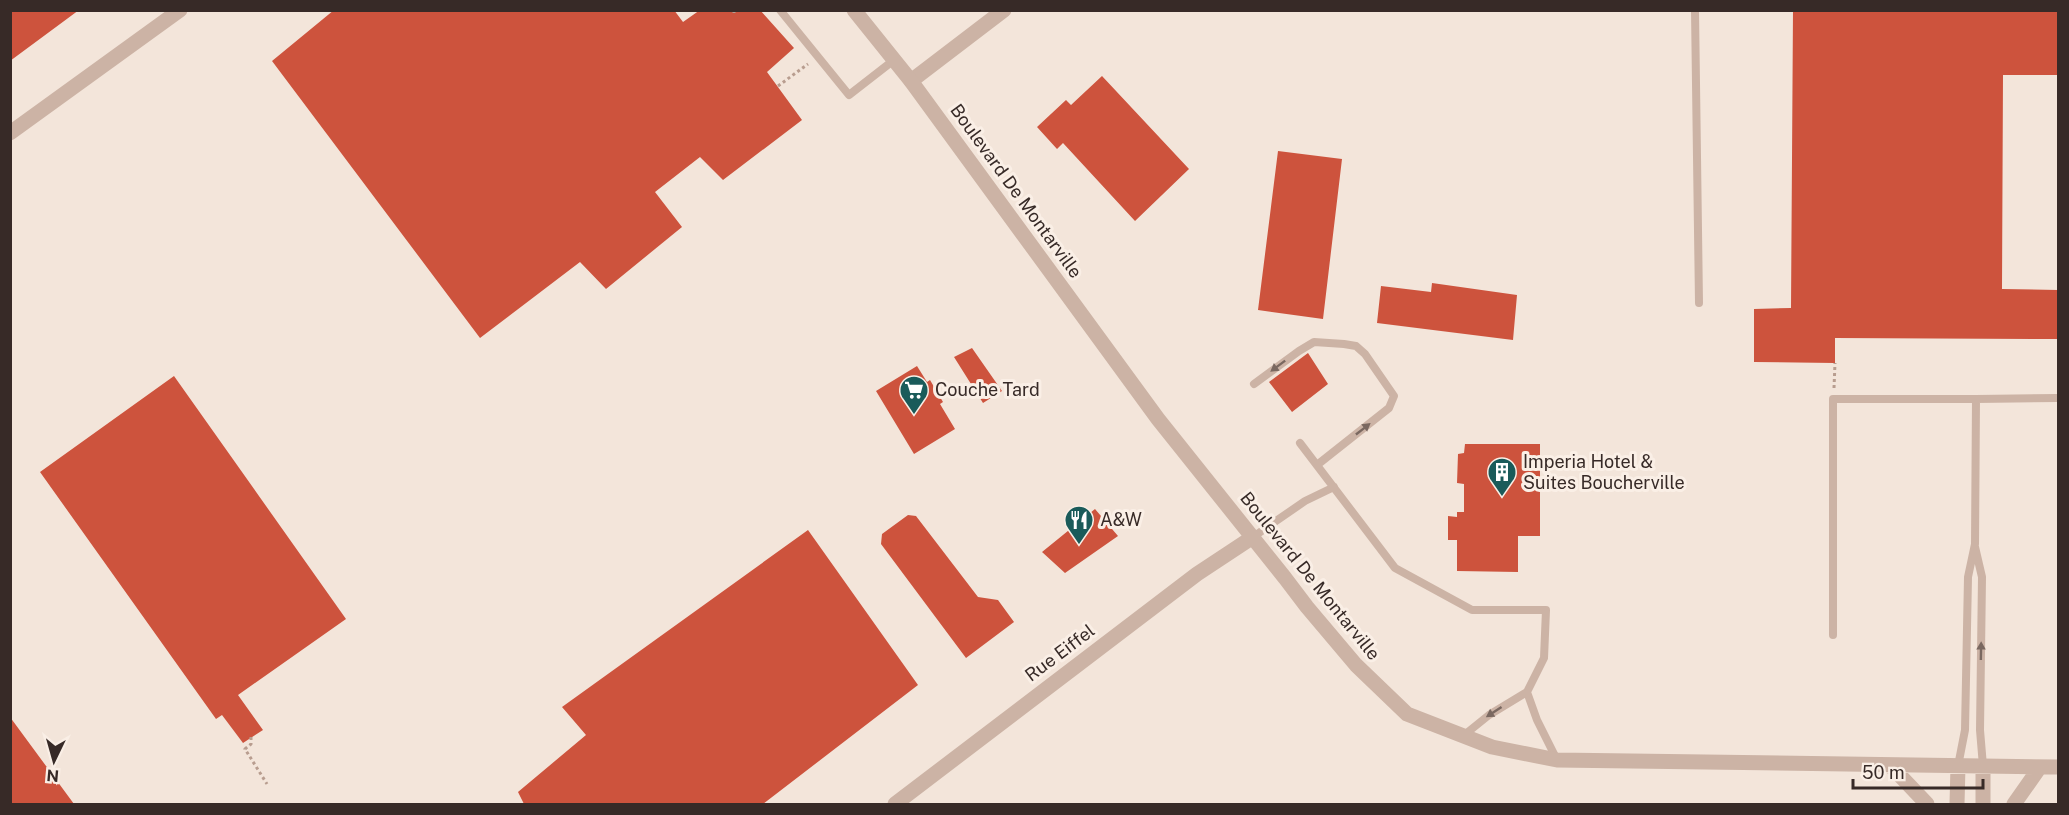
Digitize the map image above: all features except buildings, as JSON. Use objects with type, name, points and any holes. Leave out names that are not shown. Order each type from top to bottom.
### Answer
[{"type":"street","points":[[10,133],[180,10]]},
{"type":"street","name":"Boulevard De Montarville","points":[[854,10],[911,81],[1158,419],[1307,608],[1356,665],[1407,714],[1492,747],[1557,760],[2058,767]]},
{"type":"street","points":[[911,81],[1004,10]]},
{"type":"street","name":"Rue Eiffel","points":[[895,804],[1197,574],[1253,537]]},
{"type":"street","points":[[1890,765],[1927,804]]},
{"type":"street","points":[[1957,804],[1958,766]]},
{"type":"street","points":[[1983,766],[1983,804]]},
{"type":"street","points":[[2014,804],[2040,767]]},
{"type":"lane","points":[[780,10],[849,95],[894,60]]},
{"type":"lane","points":[[1695,10],[1699,303]]},
{"type":"lane","points":[[1254,384],[1314,342],[1356,346],[1365,354],[1394,396],[1393,402],[1389,408],[1317,465]]},
{"type":"lane","points":[[1833,635],[1833,399],[2058,398]]},
{"type":"lane","points":[[1958,766],[1965,730],[1968,577],[1975,544],[1976,399]]},
{"type":"lane","points":[[1300,443],[1395,568],[1472,610],[1546,610],[1544,658],[1527,692],[1489,715],[1463,736]]},
{"type":"lane","points":[[1253,537],[1305,501],[1334,488]]},
{"type":"lane","points":[[1975,544],[1982,577],[1980,730],[1983,766]]},
{"type":"lane","points":[[1527,692],[1537,720],[1557,760]]},
{"type":"path","points":[[778,87],[818,57]]},
{"type":"path","points":[[1833,399],[1835,363]]},
{"type":"path","points":[[251,737],[251,744],[245,749],[267,784]]},
{"type":"place","name":"Couche Tard","points":[[914,416]]},
{"type":"place","name":"Imperia Hotel & Suites Boucherville","points":[[1502,498]]},
{"type":"place","name":"A&W","points":[[1079,546]]}]
